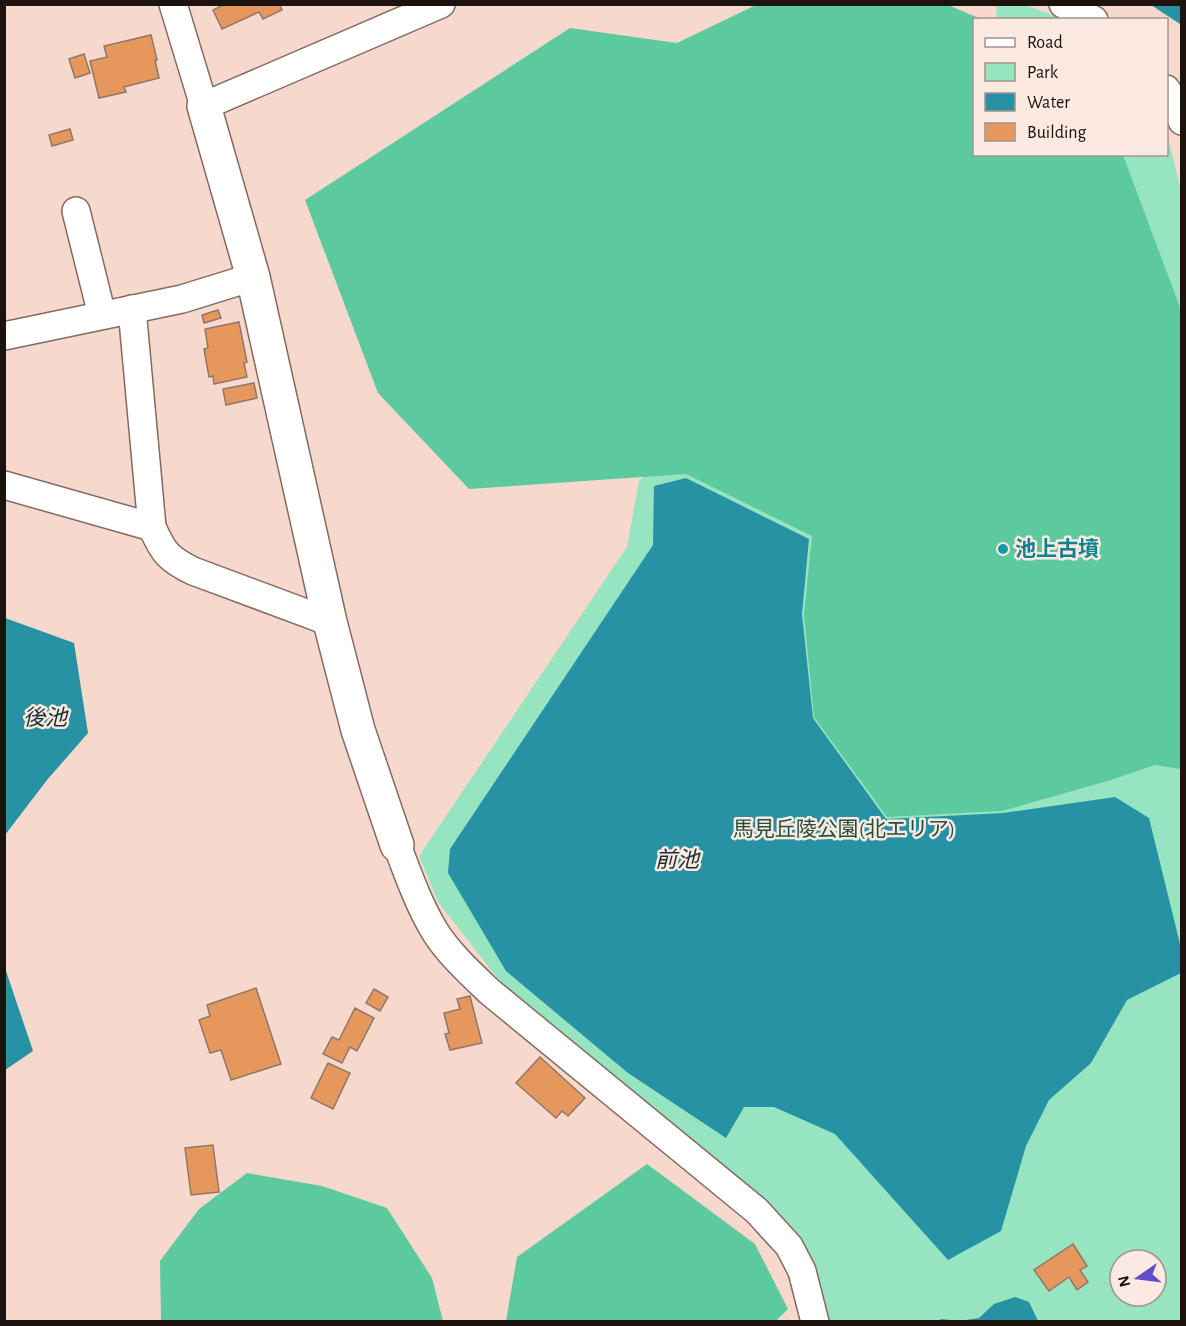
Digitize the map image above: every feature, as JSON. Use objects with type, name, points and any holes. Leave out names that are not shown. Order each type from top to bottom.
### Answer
[{"type":"street","points":[[173,4],[253,277],[330,622],[358,730],[413,890],[435,932],[465,968],[490,992],[757,1211],[789,1246],[802,1271],[815,1322]]},
{"type":"street","points":[[204,106],[441,4]]},
{"type":"street","points":[[1063,4],[1090,18]]},
{"type":"street","points":[[1168,91],[1182,121]]},
{"type":"street","points":[[76,211],[102,315]]},
{"type":"street","points":[[4,336],[182,299],[253,277]]},
{"type":"street","points":[[132,309],[152,527],[161,546],[174,562],[193,572],[330,622]]},
{"type":"street","points":[[4,484],[152,527]]},
{"type":"green space","points":[[758,4],[948,5],[979,18],[973,18],[973,156],[1123,156],[1181,310],[1181,769],[1155,765],[1002,811],[887,817],[814,717],[804,615],[812,536],[686,474],[469,489],[378,393],[305,200],[570,28],[677,43]]},
{"type":"green space","points":[[996,5],[1025,5],[1061,18],[997,18]]},
{"type":"green space","name":"馬見丘陵公園(北エリア)","points":[[1168,138],[1182,194],[1181,1321],[827,1321],[818,1274],[796,1232],[502,984],[438,902],[419,856],[627,547],[639,481],[973,155],[1168,156]]},
{"type":"green space","points":[[647,1164],[755,1244],[788,1309],[775,1322],[506,1321],[517,1257]]},
{"type":"green space","points":[[247,1173],[322,1186],[387,1208],[432,1278],[443,1321],[161,1321],[160,1261],[199,1209]]},
{"type":"water","points":[[1151,5],[1181,5],[1181,25],[1180,24]]},
{"type":"water","name":"前池","points":[[686,478],[809,539],[802,614],[813,718],[886,819],[1003,813],[1115,797],[1149,818],[1181,948],[1181,973],[1127,1000],[1091,1063],[1049,1100],[1026,1146],[1001,1231],[948,1260],[835,1134],[774,1107],[744,1107],[726,1138],[628,1073],[506,971],[448,873],[450,849],[653,545],[654,486]]},
{"type":"water","name":"後池","points":[[5,618],[74,643],[88,733],[47,780],[5,835]]},
{"type":"water","points":[[4,965],[33,1051],[5,1070],[4,1070]]},
{"type":"water","points":[[1015,1297],[1029,1302],[1038,1321],[959,1321],[979,1318],[994,1304]]},
{"type":"building","points":[[225,4],[279,4],[282,10],[263,19],[259,12],[222,29],[213,10]]},
{"type":"building","points":[[151,35],[159,78],[124,87],[126,92],[99,98],[90,61],[107,57],[104,46]]},
{"type":"building","points":[[84,54],[90,73],[75,78],[69,59]]},
{"type":"building","points":[[70,129],[73,140],[52,146],[49,135]]},
{"type":"building","points":[[218,310],[221,318],[204,323],[202,315]]},
{"type":"building","points":[[239,322],[247,362],[244,363],[247,377],[214,384],[213,376],[209,377],[204,349],[208,348],[205,329]]},
{"type":"building","points":[[254,383],[257,398],[226,405],[223,389]]},
{"type":"building","points":[[256,988],[281,1064],[231,1080],[221,1050],[210,1053],[199,1020],[210,1016],[207,1005]]},
{"type":"building","points":[[374,989],[388,997],[380,1011],[366,1003]]},
{"type":"building","points":[[470,996],[482,1043],[450,1050],[445,1034],[449,1033],[444,1013],[460,1009],[457,999]]},
{"type":"building","points":[[355,1008],[374,1018],[357,1051],[350,1047],[342,1063],[323,1054],[332,1037],[339,1040]]},
{"type":"building","points":[[540,1057],[585,1098],[568,1116],[562,1111],[556,1118],[516,1083]]},
{"type":"building","points":[[328,1063],[350,1073],[333,1109],[311,1098]]},
{"type":"building","points":[[213,1145],[219,1192],[191,1195],[185,1148]]},
{"type":"building","points":[[1073,1244],[1087,1266],[1080,1270],[1088,1282],[1077,1290],[1069,1277],[1049,1291],[1034,1270]]},
{"type":"place","name":"池上古墳","points":[[1003,549]]}]
